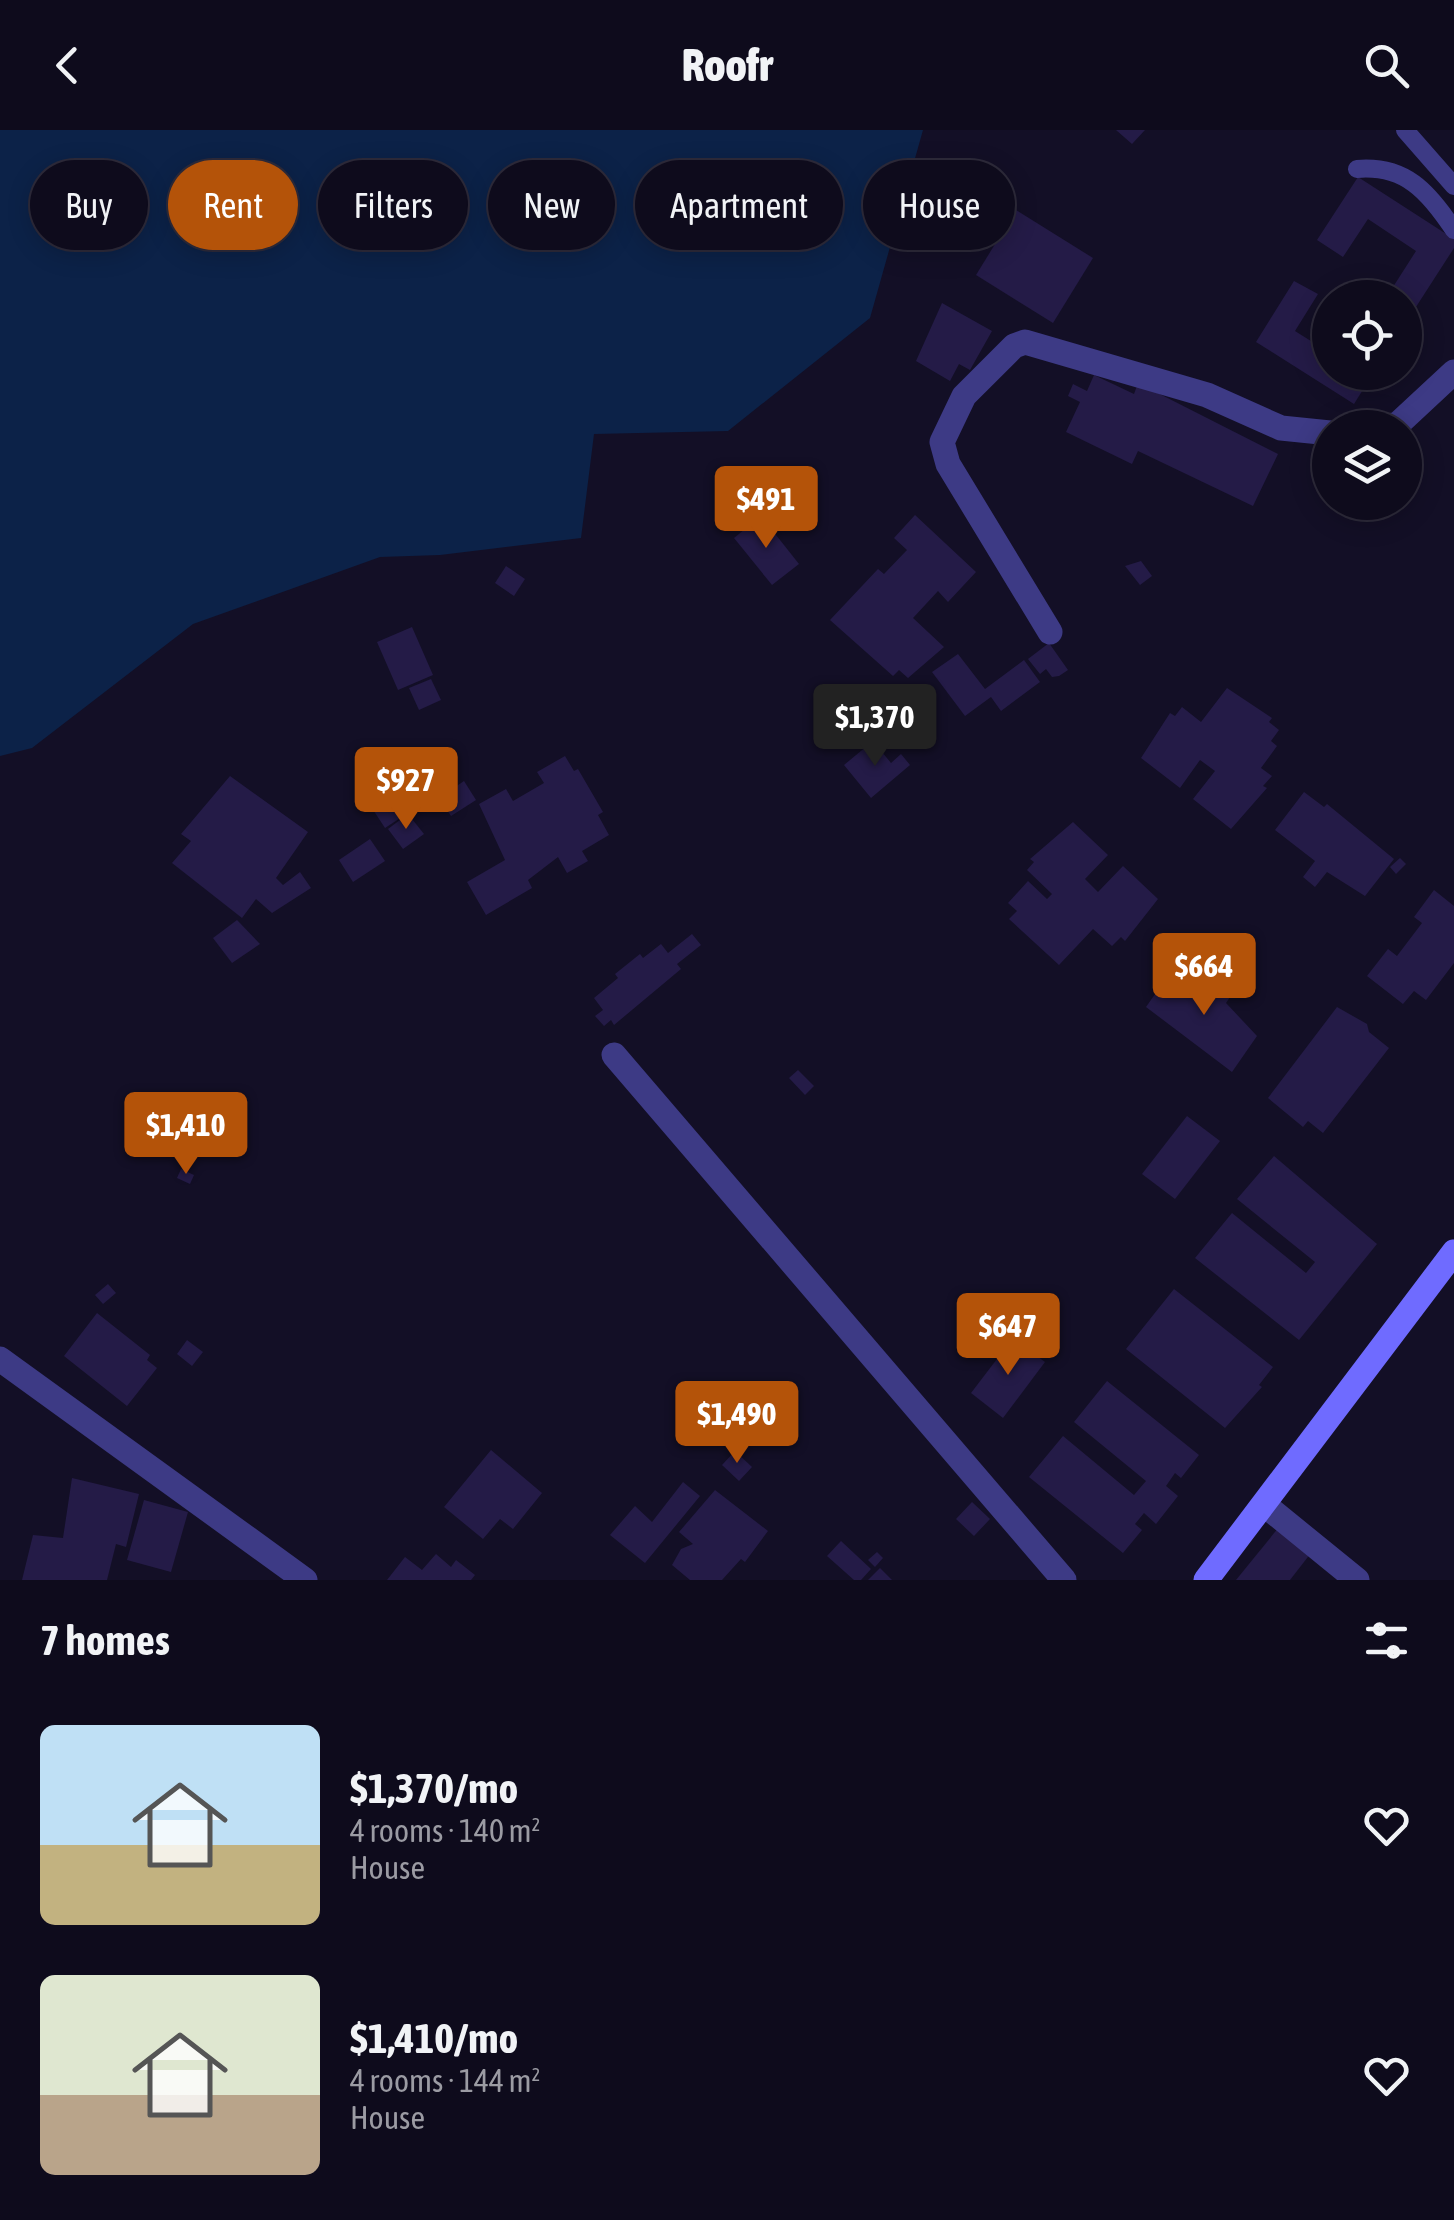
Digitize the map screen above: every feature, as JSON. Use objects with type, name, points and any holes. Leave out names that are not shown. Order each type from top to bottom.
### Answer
[{"type":"street","points":[[1050,632],[948,464],[942,442],[964,396],[1014,346],[1024,342],[1207,395],[1281,428],[1312,431]]},
{"type":"street","points":[[1413,410],[1454,372]]},
{"type":"street","points":[[614,1055],[1064,1580]]},
{"type":"street","points":[[1206,1580],[1266,1506],[1454,1252]]},
{"type":"street","points":[[0,1359],[306,1580]]},
{"type":"street","points":[[1266,1506],[1357,1580]]},
{"type":"lane","points":[[1405,130],[1454,186]]},
{"type":"lane","points":[[1357,169],[1384,166],[1399,171],[1454,230]]},
{"type":"water","points":[[0,130],[923,130],[915,160],[863,160],[863,250],[889,250],[870,318],[728,431],[594,434],[581,538],[440,555],[380,557],[193,624],[32,748],[0,756]]},
{"type":"building","points":[[1116,130],[1145,130],[1132,144]]},
{"type":"building","points":[[1358,177],[1454,239],[1454,248],[1422,298],[1422,280],[1397,280],[1416,251],[1368,219],[1343,257],[1317,240]]},
{"type":"building","points":[[1015,212],[1093,258],[1053,323],[976,275],[991,250],[1015,250]]},
{"type":"building","points":[[1294,281],[1312,291],[1312,304],[1295,331],[1312,342],[1312,377],[1256,342]]},
{"type":"building","points":[[942,303],[992,331],[970,370],[959,364],[950,381],[916,361]]},
{"type":"building","points":[[1094,375],[1134,394],[1138,383],[1278,454],[1253,506],[1138,451],[1132,464],[1066,432],[1080,402],[1068,396],[1073,384],[1087,391]]},
{"type":"building","points":[[1332,390],[1363,390],[1354,404]]},
{"type":"building","points":[[915,515],[976,572],[948,602],[938,591],[913,618],[944,647],[908,678],[899,670],[893,676],[830,620],[878,569],[884,574],[907,550],[894,538]]},
{"type":"building","points":[[761,516],[799,564],[772,585],[734,538]]},
{"type":"building","points":[[1141,561],[1152,576],[1140,585],[1125,566]]},
{"type":"building","points":[[506,566],[525,579],[514,596],[495,583]]},
{"type":"building","points":[[412,627],[433,675],[398,690],[377,642]]},
{"type":"building","points":[[1049,643],[1068,670],[1059,676],[1052,677],[1046,669],[1040,674],[1028,659]]},
{"type":"building","points":[[958,654],[985,689],[1024,660],[1040,682],[1001,711],[991,697],[965,716],[932,672]]},
{"type":"building","points":[[431,679],[441,700],[419,710],[409,688]]},
{"type":"building","points":[[1227,688],[1272,718],[1269,722],[1279,730],[1271,741],[1277,746],[1261,768],[1272,776],[1263,786],[1267,788],[1231,829],[1193,799],[1215,771],[1200,760],[1180,788],[1141,758],[1170,713],[1175,716],[1182,707],[1201,722]]},
{"type":"building","points":[[866,711],[875,722],[861,734],[851,723]]},
{"type":"building","points":[[873,741],[891,763],[901,754],[910,765],[871,798],[844,765]]},
{"type":"building","points":[[431,752],[452,784],[385,828],[364,796]]},
{"type":"building","points":[[565,756],[574,771],[578,769],[603,812],[598,815],[609,835],[582,851],[588,861],[567,873],[558,857],[528,880],[532,888],[486,915],[467,882],[505,860],[479,804],[506,789],[513,801],[544,783],[537,772]]},
{"type":"building","points":[[230,776],[308,832],[276,878],[283,885],[300,872],[311,888],[272,913],[256,899],[242,918],[172,863],[191,841],[181,834]]},
{"type":"building","points":[[464,781],[476,800],[451,816],[439,798]]},
{"type":"building","points":[[1304,792],[1324,807],[1327,804],[1394,859],[1365,896],[1327,872],[1315,887],[1303,877],[1315,861],[1275,830]]},
{"type":"building","points":[[408,814],[424,834],[403,849],[388,829]]},
{"type":"building","points":[[1073,822],[1108,855],[1085,879],[1098,892],[1123,866],[1158,899],[1125,941],[1121,937],[1112,946],[1093,929],[1059,965],[1009,919],[1017,911],[1008,903],[1028,881],[1047,899],[1052,894],[1027,870],[1034,862],[1030,859]]},
{"type":"building","points":[[370,839],[385,861],[353,882],[339,860]]},
{"type":"building","points":[[1400,858],[1406,864],[1396,874],[1390,867]]},
{"type":"building","points":[[1434,890],[1454,906],[1454,963],[1426,1000],[1414,991],[1403,1004],[1367,976],[1388,949],[1397,956],[1422,923],[1414,917]]},
{"type":"building","points":[[237,920],[260,944],[232,963],[213,938]]},
{"type":"building","points":[[692,934],[701,945],[677,964],[681,969],[614,1025],[611,1020],[604,1026],[595,1016],[603,1010],[594,998],[618,978],[615,974],[640,954],[643,958],[661,944],[668,953]]},
{"type":"building","points":[[1172,970],[1198,989],[1200,985],[1212,992],[1225,980],[1232,985],[1234,991],[1226,1003],[1257,1036],[1232,1072],[1146,1007]]},
{"type":"building","points":[[1337,1007],[1367,1024],[1369,1032],[1389,1048],[1323,1133],[1308,1121],[1303,1127],[1268,1098]]},
{"type":"building","points":[[798,1070],[814,1086],[805,1095],[789,1078]]},
{"type":"building","points":[[1187,1116],[1220,1141],[1175,1199],[1142,1174]]},
{"type":"building","points":[[1274,1156],[1377,1244],[1299,1340],[1195,1258],[1232,1213],[1306,1273],[1315,1262],[1237,1199]]},
{"type":"building","points":[[181,1169],[194,1175],[190,1184],[177,1178]]},
{"type":"building","points":[[108,1284],[116,1293],[103,1304],[95,1295]]},
{"type":"building","points":[[1174,1289],[1273,1367],[1259,1385],[1262,1387],[1225,1428],[1126,1349]]},
{"type":"building","points":[[97,1313],[150,1355],[147,1360],[157,1368],[127,1406],[64,1356]]},
{"type":"building","points":[[1013,1338],[1045,1362],[1003,1418],[971,1393]]},
{"type":"building","points":[[187,1340],[203,1352],[192,1366],[177,1354]]},
{"type":"building","points":[[1107,1381],[1199,1455],[1181,1478],[1175,1473],[1166,1486],[1178,1496],[1156,1524],[1144,1513],[1135,1524],[1142,1530],[1123,1553],[1029,1477],[1063,1436],[1134,1495],[1146,1481],[1074,1422]]},
{"type":"building","points":[[491,1450],[542,1493],[513,1529],[500,1519],[483,1539],[444,1507]]},
{"type":"building","points":[[735,1451],[752,1467],[739,1481],[722,1465]]},
{"type":"building","points":[[72,1478],[139,1494],[126,1547],[116,1544],[107,1580],[22,1580],[33,1535],[63,1538]]},
{"type":"building","points":[[683,1482],[700,1496],[645,1563],[610,1535],[635,1506],[652,1522]]},
{"type":"building","points":[[715,1490],[768,1531],[745,1562],[741,1559],[722,1580],[690,1580],[672,1565],[681,1549],[693,1544],[679,1532]]},
{"type":"building","points":[[144,1500],[188,1512],[171,1572],[127,1560]]},
{"type":"building","points":[[972,1502],[990,1519],[974,1536],[956,1519]]},
{"type":"building","points":[[1279,1527],[1311,1553],[1290,1580],[1236,1580]]},
{"type":"building","points":[[841,1541],[871,1569],[861,1580],[854,1580],[827,1556]]},
{"type":"building","points":[[877,1552],[883,1558],[875,1567],[868,1560]]},
{"type":"building","points":[[436,1554],[451,1567],[456,1560],[475,1575],[471,1580],[387,1580],[405,1557],[422,1570]]},
{"type":"building","points":[[880,1568],[892,1580],[868,1580]]}]
